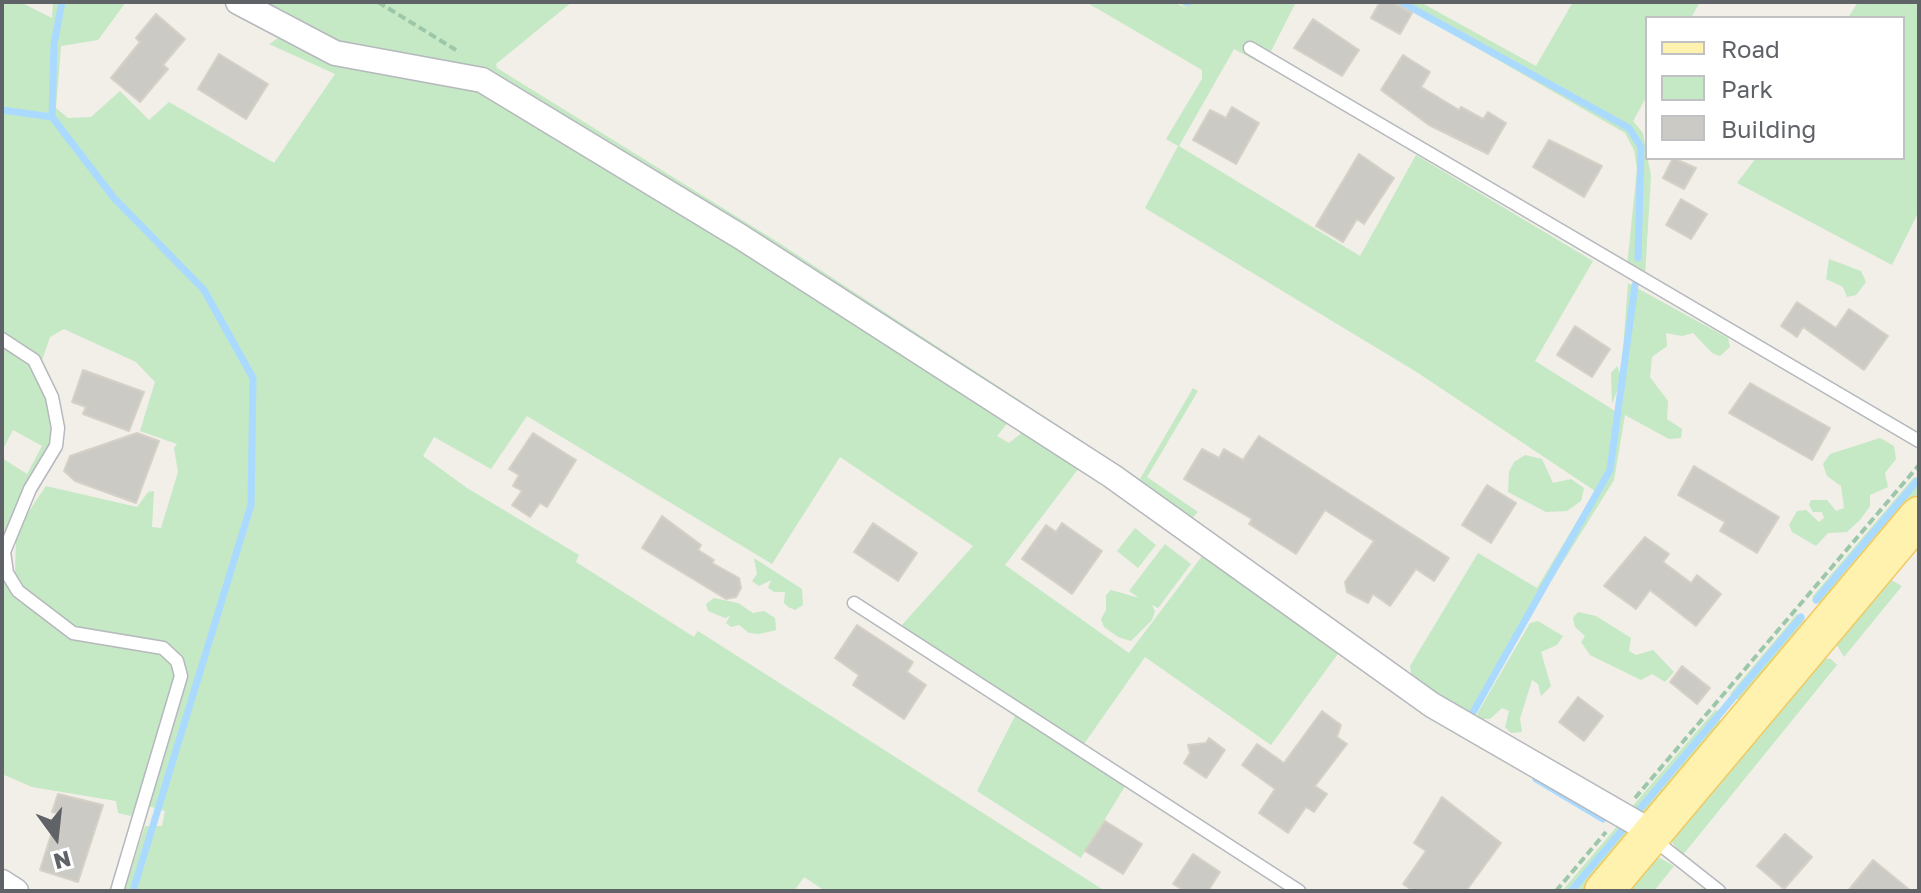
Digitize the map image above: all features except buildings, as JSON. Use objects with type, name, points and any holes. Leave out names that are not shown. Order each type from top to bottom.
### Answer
[{"type":"main road","points":[[1604,891],[1633,823],[1919,516]]},
{"type":"street","points":[[238,2],[335,53],[482,80],[741,237],[1112,476],[1432,705],[1633,823]]},
{"type":"street","points":[[2,882],[16,891]]},
{"type":"lane","points":[[1250,48],[1919,441]]},
{"type":"lane","points":[[2,339],[34,360],[52,397],[58,428],[56,446],[30,489],[4,552],[7,573],[18,591],[73,633],[163,648],[177,661],[181,676],[117,891]]},
{"type":"lane","points":[[854,603],[1299,891]]},
{"type":"lane","points":[[1633,823],[1719,891]]},
{"type":"path","points":[[378,2],[464,55]]},
{"type":"path","points":[[1556,891],[1633,823],[1919,465]]},
{"type":"green space","points":[[2,2],[20,2],[52,18],[53,2],[126,2],[98,40],[61,46],[56,108],[68,118],[91,117],[120,91],[149,120],[169,102],[274,163],[335,74],[269,44],[278,38],[298,49],[350,66],[434,76],[509,102],[1010,420],[997,436],[1009,443],[1028,428],[1082,464],[1005,565],[1129,653],[1206,551],[1343,647],[1271,745],[1145,657],[1084,744],[901,626],[973,546],[840,457],[772,564],[527,416],[491,469],[434,437],[423,456],[467,488],[579,555],[576,562],[694,637],[698,631],[1105,891],[825,891],[804,877],[794,891],[124,891],[145,826],[162,826],[165,811],[138,803],[131,816],[118,813],[116,801],[32,787],[2,774],[2,565],[15,573],[16,539],[25,517],[46,486],[137,507],[148,492],[154,491],[152,527],[161,528],[178,472],[174,448],[177,444],[140,431],[155,382],[136,362],[64,329],[50,337],[41,363],[2,334]]},
{"type":"green space","points":[[255,2],[572,2],[496,64],[497,68],[776,241],[1140,479],[1193,388],[1198,391],[1147,477],[1198,512],[1188,522],[582,127],[310,30]]},
{"type":"green space","points":[[1086,2],[1175,2],[1188,10],[1178,2],[1296,2],[1264,65],[1234,49],[1179,146],[1360,256],[1416,155],[1593,261],[1535,361],[1615,411],[1620,383],[1612,404],[1611,373],[1617,366],[1621,376],[1628,283],[1728,338],[1730,347],[1720,356],[1712,353],[1693,333],[1682,336],[1666,333],[1667,346],[1652,357],[1650,377],[1668,401],[1667,419],[1682,429],[1681,438],[1669,439],[1625,415],[1614,480],[1538,602],[1470,720],[1412,678],[1410,666],[1478,553],[1537,588],[1595,491],[1415,371],[1145,208],[1178,146],[1166,139],[1202,79],[1202,70]]},
{"type":"green space","points":[[1397,2],[1420,2],[1536,66],[1573,2],[1700,2],[1692,16],[1645,16],[1645,100],[1633,121],[1643,133],[1645,160],[1648,160],[1651,176],[1645,276],[1627,266],[1637,169],[1634,150],[1625,133]]},
{"type":"green space","points":[[1858,2],[1919,2],[1919,211],[1892,265],[1737,183],[1754,160],[1905,160],[1905,16],[1849,16]]},
{"type":"green space","points":[[1829,259],[1861,271],[1866,282],[1856,295],[1847,297],[1843,287],[1826,279]]},
{"type":"green space","points":[[2,347],[28,365],[50,403],[54,430],[50,449],[7,527],[2,548],[2,458],[27,474],[42,446],[13,430],[2,451]]},
{"type":"green space","points":[[1880,438],[1894,446],[1896,459],[1885,473],[1888,487],[1870,495],[1870,506],[1860,520],[1847,532],[1828,533],[1816,546],[1792,532],[1789,525],[1797,511],[1806,510],[1819,522],[1824,518],[1822,512],[1813,512],[1809,505],[1811,500],[1827,500],[1836,511],[1844,508],[1841,486],[1827,476],[1823,464],[1830,454]]},
{"type":"green space","points":[[1525,455],[1542,459],[1553,483],[1571,479],[1584,488],[1581,501],[1567,511],[1546,512],[1508,492],[1509,472],[1514,462]]},
{"type":"green space","points":[[1914,477],[1919,481],[1919,492],[1822,606],[1812,597]]},
{"type":"green space","points":[[1135,528],[1156,545],[1138,568],[1117,551]]},
{"type":"green space","points":[[1165,544],[1191,564],[1158,608],[1152,605],[1155,611],[1152,620],[1131,641],[1118,637],[1104,627],[1101,619],[1106,610],[1106,595],[1111,590],[1139,598],[1129,591]]},
{"type":"green space","points":[[754,558],[802,589],[803,605],[795,610],[788,607],[784,603],[785,592],[774,592],[768,588],[771,580],[759,586],[752,581],[757,574]]},
{"type":"green space","points":[[1891,580],[1902,586],[1844,657],[1835,642],[1885,581]]},
{"type":"green space","points":[[714,598],[738,603],[753,613],[764,611],[775,618],[776,630],[759,634],[749,633],[739,625],[731,627],[726,623],[730,616],[725,618],[708,611],[706,604]]},
{"type":"green space","points":[[1578,612],[1596,616],[1631,638],[1629,651],[1636,655],[1653,650],[1674,672],[1665,682],[1652,674],[1641,680],[1590,655],[1581,642],[1585,636],[1575,627],[1573,618]]},
{"type":"green space","points":[[1797,614],[1809,623],[1745,699],[1739,700],[1730,694]]},
{"type":"green space","points":[[1538,621],[1563,636],[1557,645],[1541,652],[1551,686],[1541,696],[1538,684],[1532,680],[1520,719],[1522,732],[1511,733],[1505,727],[1509,711],[1502,708],[1490,719],[1480,719],[1477,714],[1530,623]]},
{"type":"green space","points":[[1818,658],[1831,659],[1837,665],[1682,856],[1669,838]]},
{"type":"green space","points":[[1716,709],[1722,727],[1647,815],[1631,808]]},
{"type":"green space","points":[[1017,712],[1127,783],[1081,858],[977,791]]},
{"type":"green space","points":[[1619,824],[1629,833],[1583,891],[1562,891]]},
{"type":"green space","points":[[1660,858],[1674,866],[1654,891],[1629,891],[1653,860]]},
{"type":"waterway","points":[[52,117],[54,44],[62,2]]},
{"type":"waterway","points":[[1401,2],[1629,128],[1641,147],[1638,258]]},
{"type":"waterway","points":[[2,110],[52,117],[114,198],[204,290],[253,378],[251,505],[133,891]]},
{"type":"waterway","points":[[1471,716],[1610,470],[1635,285]]},
{"type":"waterway","points":[[1816,600],[1917,481]]},
{"type":"waterway","points":[[1571,891],[1801,617]]},
{"type":"waterway","points":[[1536,779],[1603,819]]}]
